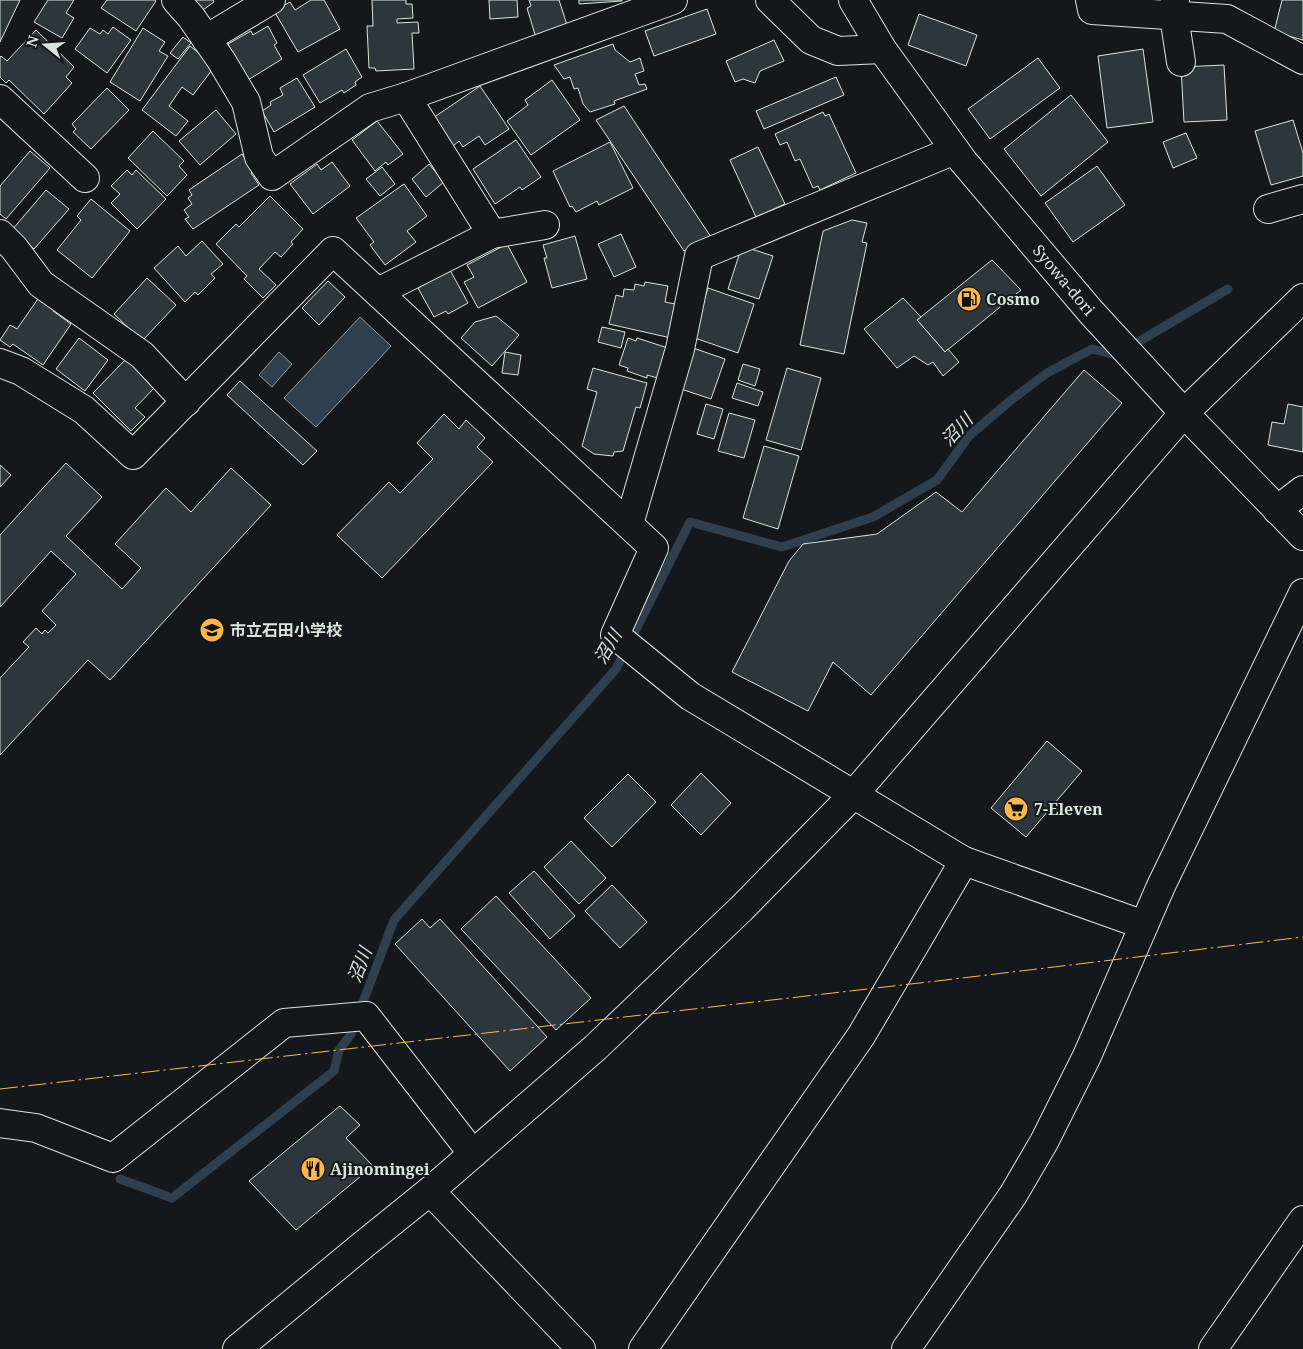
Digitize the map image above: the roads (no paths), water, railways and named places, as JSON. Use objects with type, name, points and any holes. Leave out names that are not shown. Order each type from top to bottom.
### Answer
[{"type":"street","points":[[176,0],[191,17],[221,60],[246,102],[259,157],[272,176],[370,108],[406,97],[674,0]]},
{"type":"street","points":[[206,39],[271,0]]},
{"type":"street","points":[[770,0],[811,40],[838,51],[882,49]]},
{"type":"street","name":"Syowa-dori","points":[[854,0],[882,49],[963,161],[1091,312],[1184,413],[1303,536]]},
{"type":"street","points":[[1090,0],[1092,10],[1175,8],[1227,19],[1303,60]]},
{"type":"street","points":[[1175,8],[1181,62]]},
{"type":"street","points":[[406,97],[492,234]]},
{"type":"street","points":[[0,99],[84,178]]},
{"type":"street","points":[[629,524],[680,349],[699,256],[956,150]]},
{"type":"street","points":[[1268,209],[1303,199]]},
{"type":"street","points":[[378,292],[492,234],[545,225]]},
{"type":"street","points":[[0,234],[14,248],[41,284],[142,355],[186,402]]},
{"type":"street","points":[[0,363],[21,371],[84,410],[133,455],[333,251],[654,548],[615,635],[690,696],[964,861],[1144,925]]},
{"type":"street","points":[[237,1349],[430,1191],[595,1048],[741,909],[853,795],[1184,413],[1303,298]]},
{"type":"street","points":[[1277,510],[1303,490]]},
{"type":"street","points":[[906,1349],[1014,1195],[1044,1142],[1087,1056],[1161,886],[1303,593]]},
{"type":"street","points":[[642,1349],[861,1036],[964,861]]},
{"type":"street","points":[[0,1123],[36,1128],[113,1158],[284,1023],[366,1016],[473,1154]]},
{"type":"street","points":[[430,1191],[581,1349]]},
{"type":"street","points":[[1213,1349],[1303,1220]]},
{"type":"water","points":[[360,317],[391,346],[316,427],[284,398]]},
{"type":"water","points":[[279,352],[292,364],[272,387],[259,375]]},
{"type":"waterway","name":"沼川","points":[[120,1179],[172,1198],[334,1071],[339,1050],[351,1034],[394,920],[616,669],[690,522],[782,547],[873,517],[937,480],[969,436],[1011,400],[1047,373],[1092,349],[1116,355],[1228,289]]},
{"type":"place","name":"Cosmo","points":[[969,299]]},
{"type":"place","name":"市立石田小学校","points":[[212,630]]},
{"type":"place","name":"7-Eleven","points":[[1016,809]]},
{"type":"place","name":"Ajinomingei","points":[[313,1169]]}]
